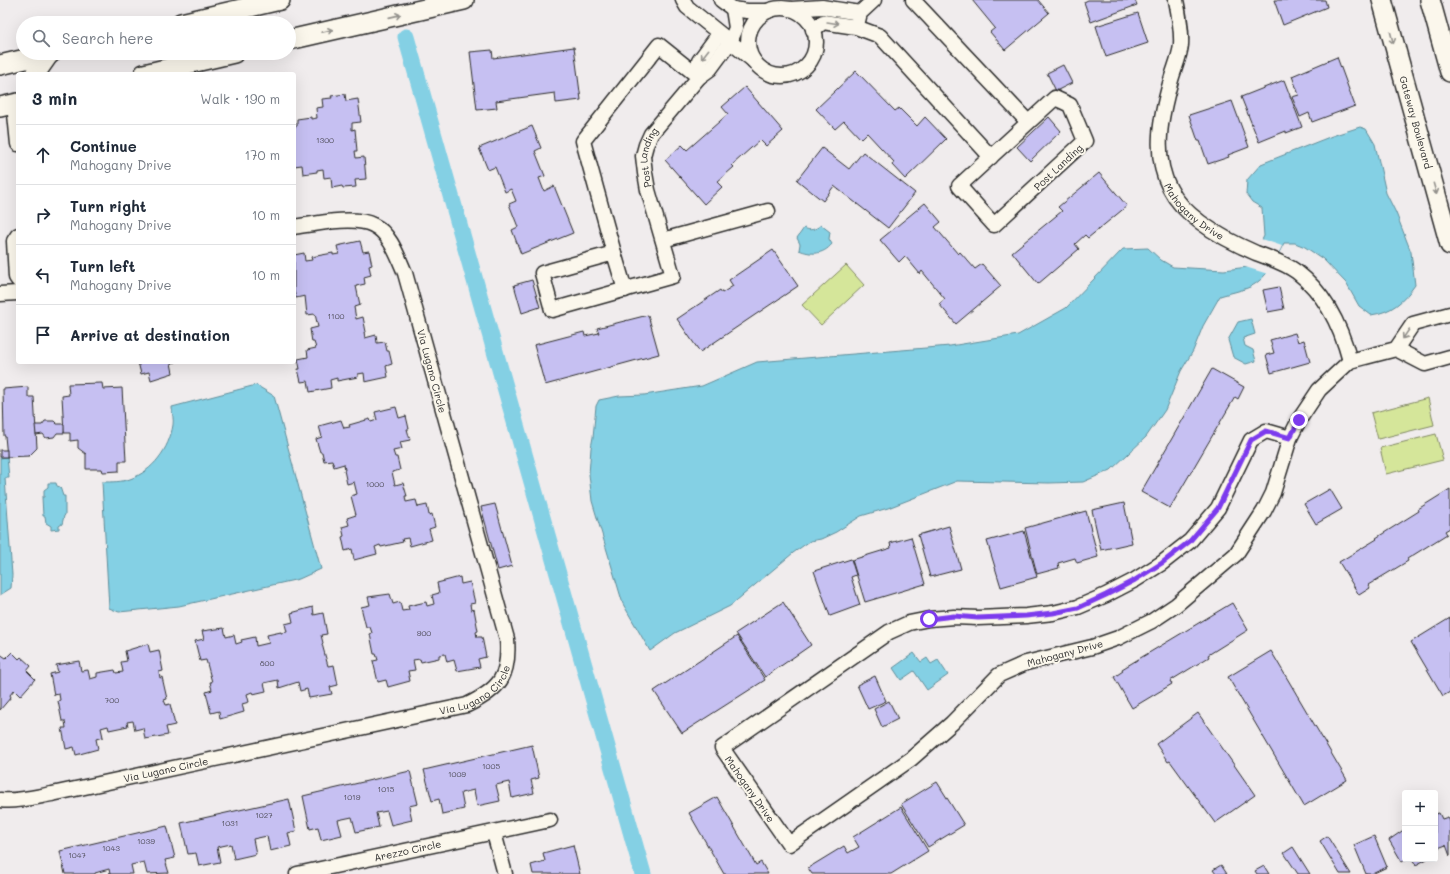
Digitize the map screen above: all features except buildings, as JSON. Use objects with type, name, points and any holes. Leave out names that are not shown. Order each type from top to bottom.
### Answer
[{"type":"main road","points":[[211,16],[280,0]]},
{"type":"main road","points":[[296,38],[464,0]]},
{"type":"main road","name":"Gateway Boulevard","points":[[1382,0],[1450,245]]},
{"type":"main road","points":[[1430,0],[1450,72]]},
{"type":"main road","points":[[0,65],[21,60]]},
{"type":"main road","points":[[36,72],[45,60]]},
{"type":"main road","points":[[153,72],[204,60]]},
{"type":"street","points":[[684,0],[688,7],[761,68],[770,74],[781,76],[792,74],[802,69],[810,62],[816,41],[814,30],[808,20],[800,13],[790,9]]},
{"type":"street","points":[[721,0],[733,9],[768,11]]},
{"type":"street","points":[[856,27],[860,13],[874,0]]},
{"type":"street","points":[[913,0],[1028,122]]},
{"type":"street","name":"Mahogany Drive","points":[[1176,0],[1180,22],[1181,46],[1161,118],[1160,151],[1163,171],[1170,189],[1185,208],[1212,229],[1249,250],[1275,261],[1297,273],[1317,292],[1335,317],[1350,361]]},
{"type":"street","points":[[754,61],[749,50],[748,39],[752,25],[759,16],[768,11],[779,8],[790,9],[822,7],[860,13]]},
{"type":"street","points":[[699,77],[699,61],[736,28],[733,9]]},
{"type":"street","points":[[814,30],[823,22],[856,27],[880,36],[991,158]]},
{"type":"street","points":[[614,253],[542,273],[552,310],[625,290],[583,141],[659,45],[699,77]]},
{"type":"street","name":"Post Landing","points":[[625,290],[673,276],[648,190],[643,156],[651,134],[699,77]]},
{"type":"street","name":"Post Landing","points":[[1055,98],[1070,105],[1085,141],[994,225],[959,186],[991,158],[1028,122],[1055,98]]},
{"type":"street","points":[[12,103],[16,130]]},
{"type":"street","points":[[663,240],[768,211]]},
{"type":"street","name":"Via Lugano Circle","points":[[0,800],[22,799],[52,794],[467,705],[490,692],[498,684],[505,673],[508,655],[507,639],[404,273],[397,254],[383,232],[373,224],[356,220],[296,227]]},
{"type":"street","points":[[16,238],[14,241],[16,277]]},
{"type":"street","points":[[0,294],[16,294]]},
{"type":"street","points":[[1450,314],[1413,324],[1396,349],[1425,364],[1450,357]]},
{"type":"street","name":"Mahogany Drive","points":[[1290,438],[1266,431],[1251,440],[1218,508],[1190,541],[1162,563],[1135,580],[1078,608],[1053,613],[978,618],[954,616],[909,623],[889,632],[722,748],[789,844],[911,759],[952,723],[999,675],[1026,662],[1092,647],[1118,638],[1152,621],[1176,605],[1236,554],[1264,511],[1273,493],[1290,438],[1299,420],[1319,390],[1350,361],[1396,349]]},
{"type":"street","name":"Arezzo Circle","points":[[297,874],[319,872],[550,820]]},
{"type":"street","points":[[494,832],[505,874]]},
{"type":"green space","points":[[846,265],[864,285],[821,325],[802,305]]},
{"type":"green space","points":[[1428,398],[1434,425],[1378,439],[1371,413]]},
{"type":"green space","points":[[1436,434],[1443,460],[1386,474],[1380,448]]},
{"type":"water","points":[[1360,127],[1366,129],[1375,144],[1386,193],[1396,213],[1411,252],[1415,285],[1401,301],[1391,309],[1371,315],[1359,306],[1346,283],[1323,259],[1305,247],[1295,243],[1284,243],[1274,262],[1262,279],[1250,287],[1220,296],[1203,326],[1193,351],[1181,371],[1165,410],[1146,437],[1111,470],[1083,482],[1049,483],[957,481],[888,508],[861,516],[836,532],[821,539],[810,541],[793,553],[730,606],[675,633],[650,651],[623,604],[592,501],[589,474],[596,406],[599,400],[619,396],[644,395],[702,386],[757,362],[950,346],[1018,335],[1066,308],[1123,249],[1148,248],[1161,260],[1173,267],[1224,270],[1248,267],[1264,236],[1262,208],[1252,202],[1246,194],[1247,180],[1261,164],[1332,136]]},
{"type":"water","points":[[821,225],[830,232],[829,239],[832,244],[825,250],[817,253],[808,253],[799,250],[800,244],[797,238],[804,228],[812,230]]},
{"type":"water","points":[[1251,319],[1255,334],[1243,338],[1245,346],[1253,350],[1256,361],[1246,364],[1233,357],[1228,340],[1238,322]]},
{"type":"water","points":[[256,385],[274,396],[321,569],[299,579],[179,606],[119,612],[109,608],[102,482],[130,479],[146,471],[153,465],[164,451],[171,434],[173,423],[172,407]]},
{"type":"water","points":[[7,457],[9,478],[5,478],[12,575],[11,588],[0,595],[0,458]]},
{"type":"water","points":[[48,483],[56,483],[57,486],[60,487],[63,496],[65,496],[65,515],[59,529],[51,530],[51,526],[46,523],[45,516],[43,516],[42,497],[44,497],[44,490],[48,487]]},
{"type":"water","points":[[914,653],[921,662],[927,658],[931,664],[938,660],[948,675],[927,690],[914,671],[901,680],[893,668]]},
{"type":"pier","points":[[1261,239],[1282,246],[1268,274],[1242,266],[1247,265]]},
{"type":"waterway","points":[[406,37],[643,874]]},
{"type":"route","points":[[929,619],[954,616],[978,618],[1053,613],[1078,608],[1135,580],[1162,563],[1190,541],[1218,508],[1251,440],[1266,431],[1290,438],[1299,420]]}]
